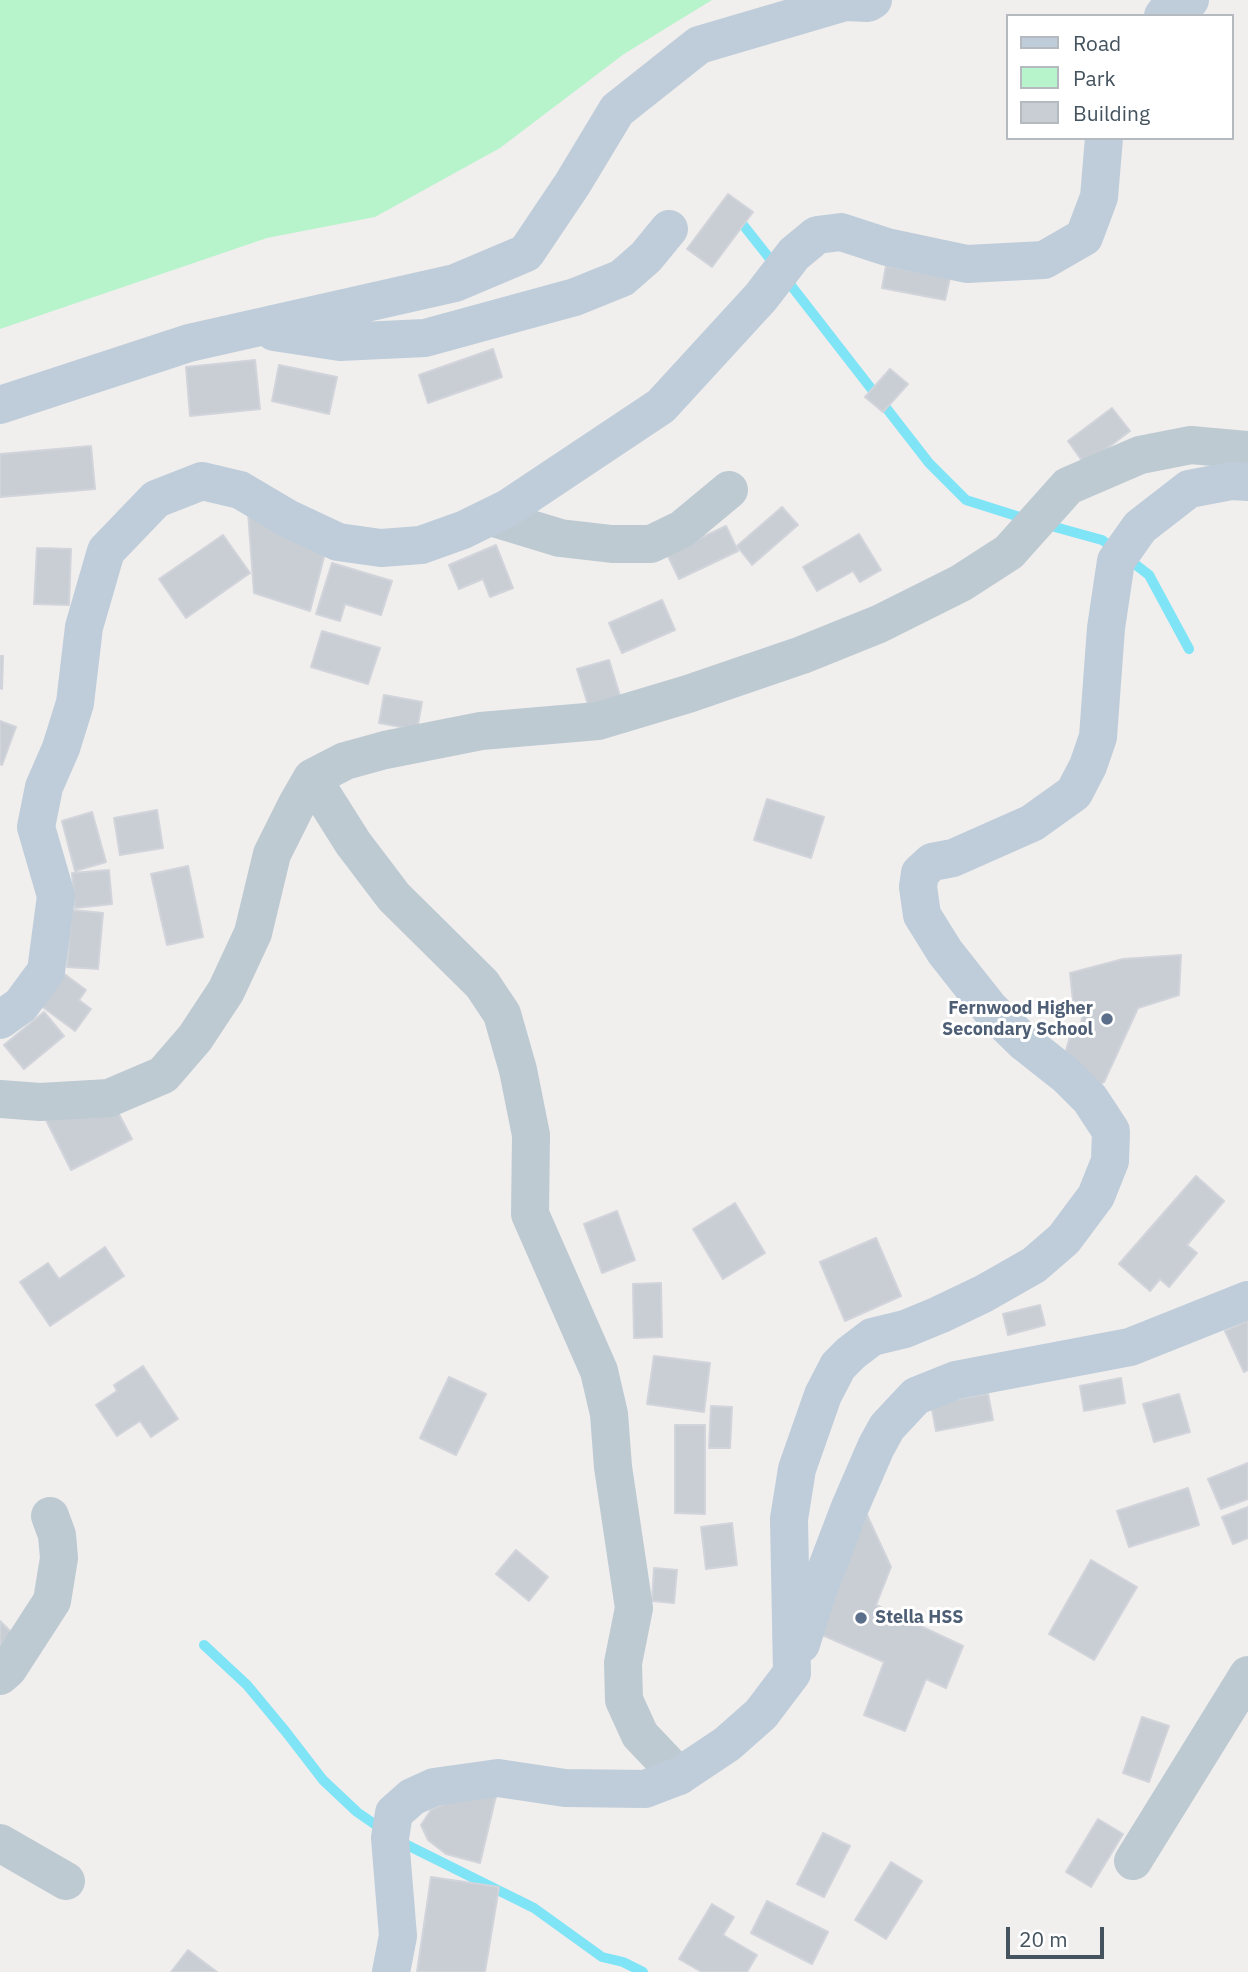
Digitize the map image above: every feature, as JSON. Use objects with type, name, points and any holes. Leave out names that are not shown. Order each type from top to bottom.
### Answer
[{"type":"street","points":[[0,405],[189,343],[456,283],[526,253],[617,110],[699,45],[845,2],[868,4],[873,0]]},
{"type":"street","points":[[1164,14],[1190,0]]},
{"type":"street","points":[[0,1020],[21,1005],[46,971],[56,896],[36,827],[44,787],[61,748],[75,703],[84,627],[106,551],[156,499],[202,481],[240,490],[289,519],[338,542],[381,548],[421,545],[508,508],[661,406],[761,297],[794,254],[817,235],[841,232],[887,247],[967,264],[1044,260],[1084,237],[1099,197],[1104,140]]},
{"type":"street","points":[[251,329],[340,342],[425,338],[575,297],[622,278],[646,257],[669,229]]},
{"type":"street","points":[[0,1099],[40,1102],[109,1098],[163,1075],[195,1038],[226,991],[253,933],[272,854],[297,804],[313,778],[345,761],[385,750],[481,731],[598,721],[802,655],[879,624],[961,583],[1009,552],[1068,486],[1140,455],[1191,445],[1248,450]]},
{"type":"street","points":[[792,1673],[789,1519],[797,1469],[823,1395],[838,1366],[872,1337],[905,1329],[939,1315],[1034,1265],[1064,1239],[1096,1196],[1110,1161],[1111,1131],[1090,1099],[990,1009],[945,952],[922,915],[918,887],[920,873],[932,862],[953,858],[1032,822],[1074,793],[1088,766],[1098,737],[1106,628],[1116,561],[1140,527],[1189,489],[1231,481],[1248,482]]},
{"type":"street","points":[[491,517],[560,538],[612,544],[651,544],[682,528],[729,490]]},
{"type":"street","points":[[313,778],[353,843],[394,897],[482,984],[502,1014],[518,1070],[531,1135],[530,1214],[599,1371],[608,1414],[634,1608],[623,1663],[624,1700],[640,1735],[679,1776]]},
{"type":"street","points":[[391,1972],[398,1936],[390,1838],[394,1813],[412,1797],[434,1787],[498,1778],[565,1788],[645,1789],[679,1776],[727,1744],[761,1714],[792,1673],[816,1596],[876,1447],[887,1427],[916,1396],[956,1380],[1130,1347],[1248,1300]]},
{"type":"street","points":[[0,1676],[8,1670],[51,1601],[59,1558],[57,1535],[50,1516]]},
{"type":"street","points":[[1133,1861],[1248,1675]]},
{"type":"street","points":[[0,1843],[66,1881]]},
{"type":"green space","points":[[0,0],[712,0],[624,54],[500,148],[375,217],[267,238],[0,329]]},
{"type":"building","points":[[728,194],[753,212],[712,267],[687,249]]},
{"type":"building","points":[[886,266],[950,278],[945,300],[882,288]]},
{"type":"building","points":[[493,349],[502,377],[428,403],[419,375]]},
{"type":"building","points":[[255,360],[260,409],[190,416],[186,367]]},
{"type":"building","points":[[279,365],[337,377],[329,414],[272,401]]},
{"type":"building","points":[[890,369],[908,384],[883,412],[865,397]]},
{"type":"building","points":[[1112,408],[1130,431],[1085,465],[1068,441]]},
{"type":"building","points":[[91,446],[95,489],[0,497],[0,454]]},
{"type":"building","points":[[782,507],[798,525],[752,565],[737,546]]},
{"type":"building","points":[[248,512],[325,553],[310,611],[254,593]]},
{"type":"building","points":[[726,526],[738,551],[679,579],[667,554]]},
{"type":"building","points":[[859,534],[881,570],[860,582],[853,571],[817,591],[803,567]]},
{"type":"building","points":[[223,535],[250,573],[186,618],[159,579]]},
{"type":"building","points":[[496,545],[513,588],[490,597],[483,579],[459,589],[449,565]]},
{"type":"building","points":[[37,548],[71,549],[69,605],[34,604]]},
{"type":"building","points":[[332,563],[392,581],[381,615],[345,604],[340,621],[316,614]]},
{"type":"building","points":[[662,600],[675,630],[622,653],[609,623]]},
{"type":"building","points":[[322,631],[380,648],[368,684],[311,667]]},
{"type":"building","points":[[0,656],[3,656],[2,689],[0,688]]},
{"type":"building","points":[[609,660],[621,699],[589,708],[577,669]]},
{"type":"building","points":[[384,695],[422,702],[417,730],[379,723]]},
{"type":"building","points":[[0,721],[16,727],[2,765],[0,764]]},
{"type":"building","points":[[767,799],[824,817],[811,858],[754,840]]},
{"type":"building","points":[[157,810],[163,848],[120,855],[114,818]]},
{"type":"building","points":[[92,812],[106,862],[75,871],[62,821]]},
{"type":"building","points":[[188,866],[203,937],[167,945],[151,874]]},
{"type":"building","points":[[109,870],[112,904],[75,908],[72,873]]},
{"type":"building","points":[[72,910],[103,913],[98,969],[67,967]]},
{"type":"building","name":"Fernwood Higher Secondary School","points":[[1181,955],[1179,995],[1138,1008],[1104,1082],[1099,1085],[1065,1054],[1071,1033],[1079,1031],[1085,1006],[1073,1001],[1070,973],[1123,959]]},
{"type":"building","points":[[63,973],[86,990],[79,1000],[91,1009],[75,1031],[40,1005]]},
{"type":"building","points":[[44,1012],[64,1036],[24,1069],[4,1045]]},
{"type":"building","points":[[113,1103],[132,1139],[71,1170],[46,1120]]},
{"type":"building","points":[[1196,1176],[1224,1201],[1187,1245],[1197,1253],[1169,1287],[1160,1279],[1150,1291],[1119,1264]]},
{"type":"building","points":[[735,1203],[765,1253],[723,1279],[693,1229]]},
{"type":"building","points":[[617,1211],[635,1260],[602,1273],[584,1224]]},
{"type":"building","points":[[876,1238],[901,1296],[845,1321],[820,1262]]},
{"type":"building","points":[[105,1247],[124,1276],[50,1326],[20,1282],[48,1263],[59,1279]]},
{"type":"building","points":[[661,1283],[662,1337],[634,1338],[633,1284]]},
{"type":"building","points":[[1040,1305],[1045,1325],[1008,1335],[1003,1314]]},
{"type":"building","points":[[1248,1321],[1248,1370],[1244,1372],[1225,1331]]},
{"type":"building","points":[[654,1356],[710,1363],[704,1412],[647,1404]]},
{"type":"building","points":[[143,1366],[178,1419],[151,1437],[140,1421],[117,1436],[96,1405],[117,1391],[114,1385]]},
{"type":"building","points":[[449,1377],[486,1394],[456,1455],[420,1438]]},
{"type":"building","points":[[1121,1378],[1125,1403],[1084,1411],[1080,1386]]},
{"type":"building","points":[[988,1394],[993,1420],[936,1431],[931,1404]]},
{"type":"building","points":[[1179,1394],[1190,1432],[1154,1442],[1143,1404]]},
{"type":"building","points":[[711,1406],[732,1407],[730,1448],[709,1448]]},
{"type":"building","points":[[675,1425],[705,1425],[705,1514],[675,1513]]},
{"type":"building","points":[[1248,1463],[1248,1499],[1221,1509],[1208,1479]]},
{"type":"building","points":[[1188,1488],[1199,1525],[1129,1547],[1117,1511]]},
{"type":"building","points":[[1248,1507],[1248,1538],[1233,1544],[1222,1517]]},
{"type":"building","name":"Stella HSS","points":[[867,1515],[891,1567],[876,1605],[963,1646],[946,1688],[926,1679],[905,1731],[864,1715],[884,1662],[813,1631]]},
{"type":"building","points":[[732,1523],[737,1565],[706,1569],[701,1527]]},
{"type":"building","points":[[516,1550],[548,1577],[529,1601],[496,1574]]},
{"type":"building","points":[[1091,1560],[1137,1587],[1094,1660],[1049,1634]]},
{"type":"building","points":[[654,1568],[677,1570],[674,1603],[652,1601]]},
{"type":"building","points":[[0,1621],[13,1634],[0,1648]]},
{"type":"building","points":[[1142,1717],[1169,1726],[1149,1782],[1123,1773]]},
{"type":"building","points":[[496,1796],[480,1863],[446,1854],[428,1840],[421,1825],[431,1810],[448,1802]]},
{"type":"building","points":[[1098,1819],[1123,1834],[1091,1887],[1066,1872]]},
{"type":"building","points":[[823,1833],[850,1846],[824,1897],[797,1884]]},
{"type":"building","points":[[891,1862],[922,1881],[886,1939],[855,1920]]},
{"type":"building","points":[[431,1877],[499,1887],[485,1972],[417,1972]]},
{"type":"building","points":[[767,1901],[828,1932],[812,1964],[751,1933]]},
{"type":"building","points":[[712,1904],[734,1917],[723,1935],[757,1955],[747,1972],[702,1972],[679,1959]]},
{"type":"building","points":[[188,1950],[217,1972],[171,1972]]},
{"type":"waterway","points":[[744,226],[774,264]]},
{"type":"waterway","points":[[786,279],[929,463],[966,500],[1026,519]]},
{"type":"waterway","points":[[1044,524],[1102,540],[1115,549]]},
{"type":"waterway","points":[[1127,558],[1149,575],[1189,649]]},
{"type":"waterway","points":[[204,1645],[247,1685],[323,1780],[357,1812],[383,1830]]},
{"type":"waterway","points":[[401,1842],[534,1908],[602,1957],[623,1962],[643,1972]]},
{"type":"place","name":"Fernwood Higher Secondary School","points":[[1107,1019]]},
{"type":"place","name":"Stella HSS","points":[[861,1618]]}]
